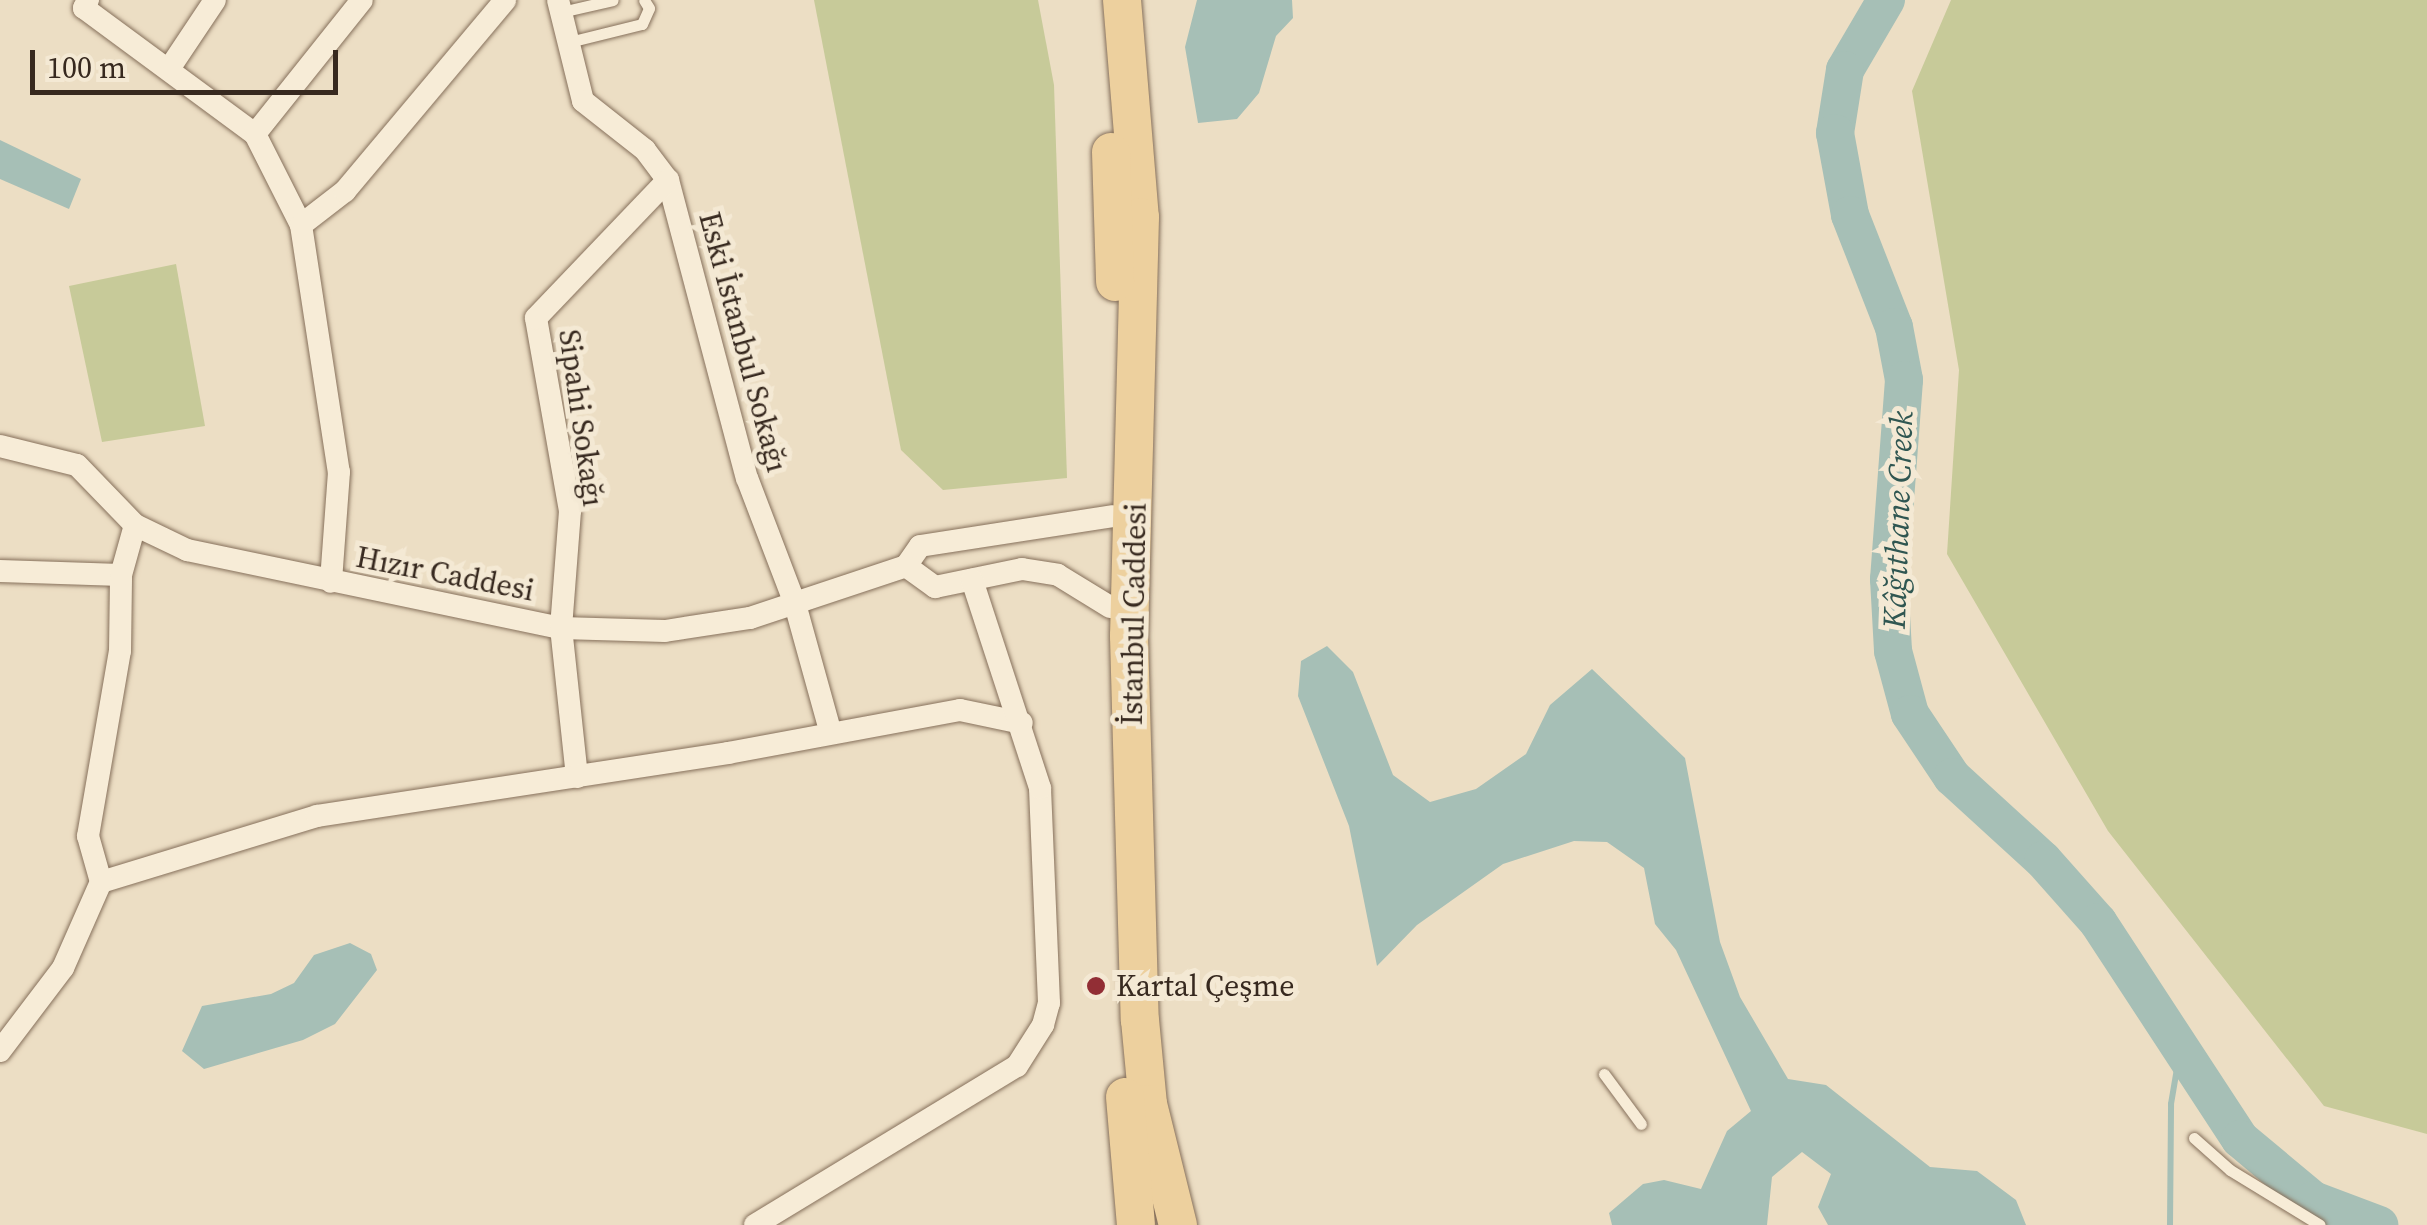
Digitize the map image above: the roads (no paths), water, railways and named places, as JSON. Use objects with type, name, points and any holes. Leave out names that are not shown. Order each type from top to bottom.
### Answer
[{"type":"main road","name":"İstanbul Caddesi","points":[[1102,0],[1147,1179],[1136,1225]]},
{"type":"main road","name":"İstanbul Caddesi","points":[[1122,0],[1140,217],[1124,516],[1110,607],[1120,1031],[1147,1179],[1178,1225]]},
{"type":"street","points":[[88,0],[84,8],[171,66],[255,134],[301,225],[339,472],[331,582]]},
{"type":"street","points":[[255,134],[362,0]]},
{"type":"street","points":[[301,225],[344,192],[505,0]]},
{"type":"street","points":[[171,66],[215,2]]},
{"type":"street","name":"Eski İstanbul Sokağı","points":[[560,6],[584,101],[645,150],[668,180],[747,478],[795,604],[830,730]]},
{"type":"street","name":"Sipahi Sokağı","points":[[577,776],[561,628],[570,511],[536,318],[668,180]]},
{"type":"street","name":"Hızır Caddesi","points":[[0,446],[77,466],[135,525],[187,550],[561,628],[664,631],[795,604],[906,566],[920,546],[1124,516]]},
{"type":"street","points":[[0,1051],[63,968],[101,882],[88,836],[120,652],[121,575],[135,525]]},
{"type":"street","points":[[906,566],[935,587],[1022,570],[1058,575],[1110,607]]},
{"type":"street","points":[[0,571],[121,575]]},
{"type":"street","points":[[756,1225],[1003,1075],[1034,1046],[1048,1003],[1040,788],[1022,723],[972,580]]},
{"type":"street","points":[[101,882],[316,816],[960,710],[1022,723]]},
{"type":"lane","points":[[560,6],[614,0]]},
{"type":"lane","points":[[568,42],[642,24],[650,8],[644,0]]},
{"type":"lane","points":[[1604,1074],[1641,1124]]},
{"type":"lane","points":[[2194,1138],[2230,1170],[2320,1225]]},
{"type":"water","points":[[1197,0],[1292,0],[1293,18],[1276,36],[1259,93],[1237,119],[1198,123],[1185,47]]},
{"type":"water","points":[[0,140],[81,179],[69,209],[0,179]]},
{"type":"water","points":[[1327,646],[1353,672],[1393,775],[1430,802],[1476,789],[1526,754],[1550,705],[1592,669],[1685,758],[1720,942],[1740,997],[1788,1079],[1826,1085],[1930,1167],[1977,1171],[2016,1200],[2026,1225],[1828,1225],[1818,1207],[1831,1174],[1802,1152],[1772,1177],[1767,1225],[1612,1225],[1609,1213],[1643,1184],[1664,1180],[1701,1189],[1727,1131],[1751,1111],[1676,950],[1655,924],[1644,868],[1607,842],[1574,841],[1503,864],[1417,925],[1377,966],[1349,826],[1298,696],[1301,661]]},
{"type":"water","points":[[350,943],[371,954],[377,970],[335,1024],[303,1040],[204,1069],[182,1051],[202,1006],[271,994],[294,983],[314,955]]},
{"type":"waterway","name":"Kâğıthane Creek","points":[[1886,0],[1845,70],[1835,133],[1850,215],[1894,327],[1904,380],[1889,579],[1893,651],[1910,714],[1952,777],[2043,860],[2098,922],[2240,1139],[2313,1200],[2379,1225]]},
{"type":"waterway","points":[[2170,1225],[2171,1104],[2180,1051]]},
{"type":"place","name":"Kartal Çeşme","points":[[1096,986]]}]
